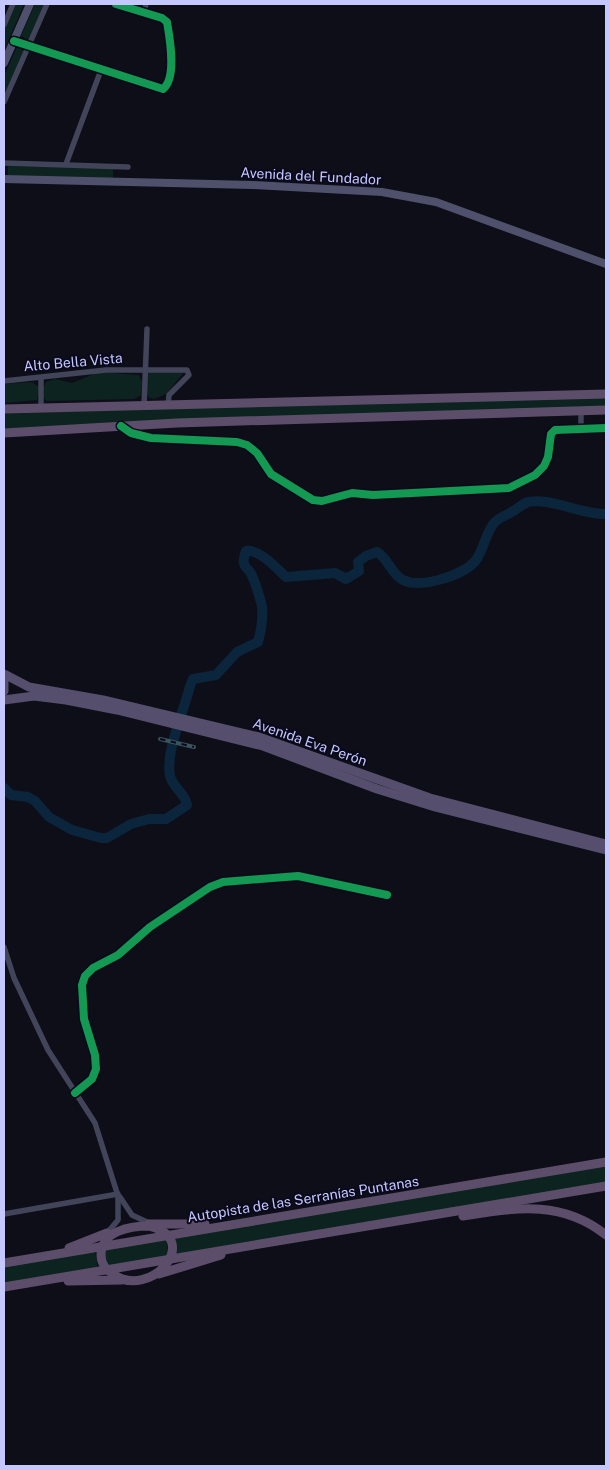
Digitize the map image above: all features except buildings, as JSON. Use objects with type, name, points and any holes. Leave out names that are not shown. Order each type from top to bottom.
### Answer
[{"type":"highway","points":[[4,409],[606,394]]},
{"type":"highway","points":[[4,433],[121,426],[606,410]]},
{"type":"highway","name":"Autopista de las Serranías Puntanas","points":[[4,1263],[606,1160]]},
{"type":"highway","points":[[4,1287],[606,1186]]},
{"type":"highway","points":[[532,1198],[606,1192]]},
{"type":"highway","points":[[358,1228],[405,1226],[512,1208],[531,1208],[570,1215],[606,1234]]},
{"type":"highway","points":[[44,1256],[128,1229],[149,1225],[233,1224]]},
{"type":"highway","points":[[149,1225],[167,1235],[173,1247],[170,1259],[161,1272],[150,1277]]},
{"type":"highway","points":[[108,1235],[101,1257],[107,1270],[119,1278],[131,1279]]},
{"type":"highway","points":[[43,1281],[150,1277],[246,1247]]},
{"type":"main road","points":[[4,64],[30,4]]},
{"type":"main road","name":"Avenida del Fundador","points":[[4,179],[253,185],[389,193],[436,202],[470,213],[606,264]]},
{"type":"main road","name":"Avenida Eva Perón","points":[[4,674],[29,687],[103,700],[202,728],[290,746],[430,798],[606,844]]},
{"type":"main road","points":[[4,682],[4,692]]},
{"type":"main road","name":"Avenida Eva Perón","points":[[4,700],[18,697],[43,697],[159,717]]},
{"type":"main road","name":"Avenida Eva Perón","points":[[202,728],[283,753],[378,789],[435,807],[606,850]]},
{"type":"street","points":[[4,25],[13,4]]},
{"type":"street","points":[[4,102],[47,4]]},
{"type":"street","points":[[14,41],[163,89],[168,85],[172,76],[167,22],[162,18],[116,4]]},
{"type":"street","points":[[144,13],[146,4]]},
{"type":"street","points":[[66,164],[101,70]]},
{"type":"street","points":[[4,163],[128,166]]},
{"type":"street","points":[[144,406],[147,329]]},
{"type":"street","name":"Alto Bella Vista","points":[[4,381],[106,370],[188,370],[189,375],[169,395],[168,406]]},
{"type":"street","points":[[41,378],[42,408]]},
{"type":"street","points":[[581,429],[582,410]]},
{"type":"street","points":[[121,426],[131,433],[151,438],[237,442],[257,453],[271,474],[313,500],[322,501],[352,493],[373,495],[509,488],[535,475],[544,466],[548,457],[551,434],[555,430],[606,428]]},
{"type":"street","points":[[75,1093],[92,1079],[96,1069],[95,1055],[84,1019],[82,984],[85,976],[92,968],[118,955],[150,927],[210,887],[223,882],[298,876],[387,895]]},
{"type":"street","points":[[4,947],[14,978],[43,1042],[95,1123],[118,1195],[132,1215],[149,1225]]},
{"type":"street","points":[[4,1214],[118,1195]]},
{"type":"street","points":[[108,1235],[118,1220],[118,1195]]},
{"type":"green space","points":[[16,4],[24,4],[4,51],[4,31]]},
{"type":"green space","points":[[35,4],[45,4],[29,40],[21,36]]},
{"type":"green space","points":[[17,47],[25,51],[4,97],[4,76]]},
{"type":"green space","points":[[8,166],[113,168],[113,179],[8,177]]},
{"type":"green space","points":[[99,372],[139,375],[142,382],[141,395],[134,399],[47,401],[44,398],[43,388],[46,382],[55,379],[72,383]]},
{"type":"green space","points":[[148,372],[184,372],[166,394],[154,399],[148,397],[146,388]]},
{"type":"green space","points":[[32,382],[39,387],[37,400],[4,403],[4,384]]},
{"type":"green space","points":[[606,397],[606,407],[4,430],[4,412]]},
{"type":"green space","points":[[606,1166],[606,1183],[174,1256],[172,1237]]},
{"type":"green space","points":[[166,1239],[169,1257],[109,1267],[104,1259],[105,1249]]},
{"type":"green space","points":[[95,1251],[98,1269],[4,1284],[4,1266]]},
{"type":"waterway","points":[[4,788],[11,795],[28,797],[35,801],[49,817],[72,830],[101,838],[107,838],[131,824],[149,819],[166,819],[187,805],[170,776],[169,766],[176,731],[193,679],[216,675],[237,652],[258,642],[259,638],[262,607],[254,580],[244,564],[246,551],[262,556],[286,577],[335,573],[346,579],[359,571],[358,562],[366,556],[377,552],[403,580],[420,583],[431,582],[453,575],[470,566],[479,556],[489,530],[495,522],[528,502],[546,502],[587,512],[606,514]]},
{"type":"railway","points":[[160,739],[194,747]]},
{"type":"cycle path","points":[[14,41],[163,89],[170,76],[171,67],[171,48],[167,22],[162,18],[116,4]]},
{"type":"cycle path","points":[[121,426],[131,433],[151,438],[237,442],[247,445],[257,453],[271,474],[313,500],[322,501],[352,493],[373,495],[509,488],[535,475],[544,466],[548,457],[551,434],[555,430],[606,428]]},
{"type":"cycle path","points":[[75,1093],[92,1079],[96,1069],[95,1055],[84,1019],[82,985],[85,976],[93,968],[118,955],[150,927],[210,887],[223,882],[298,876],[387,895]]}]
